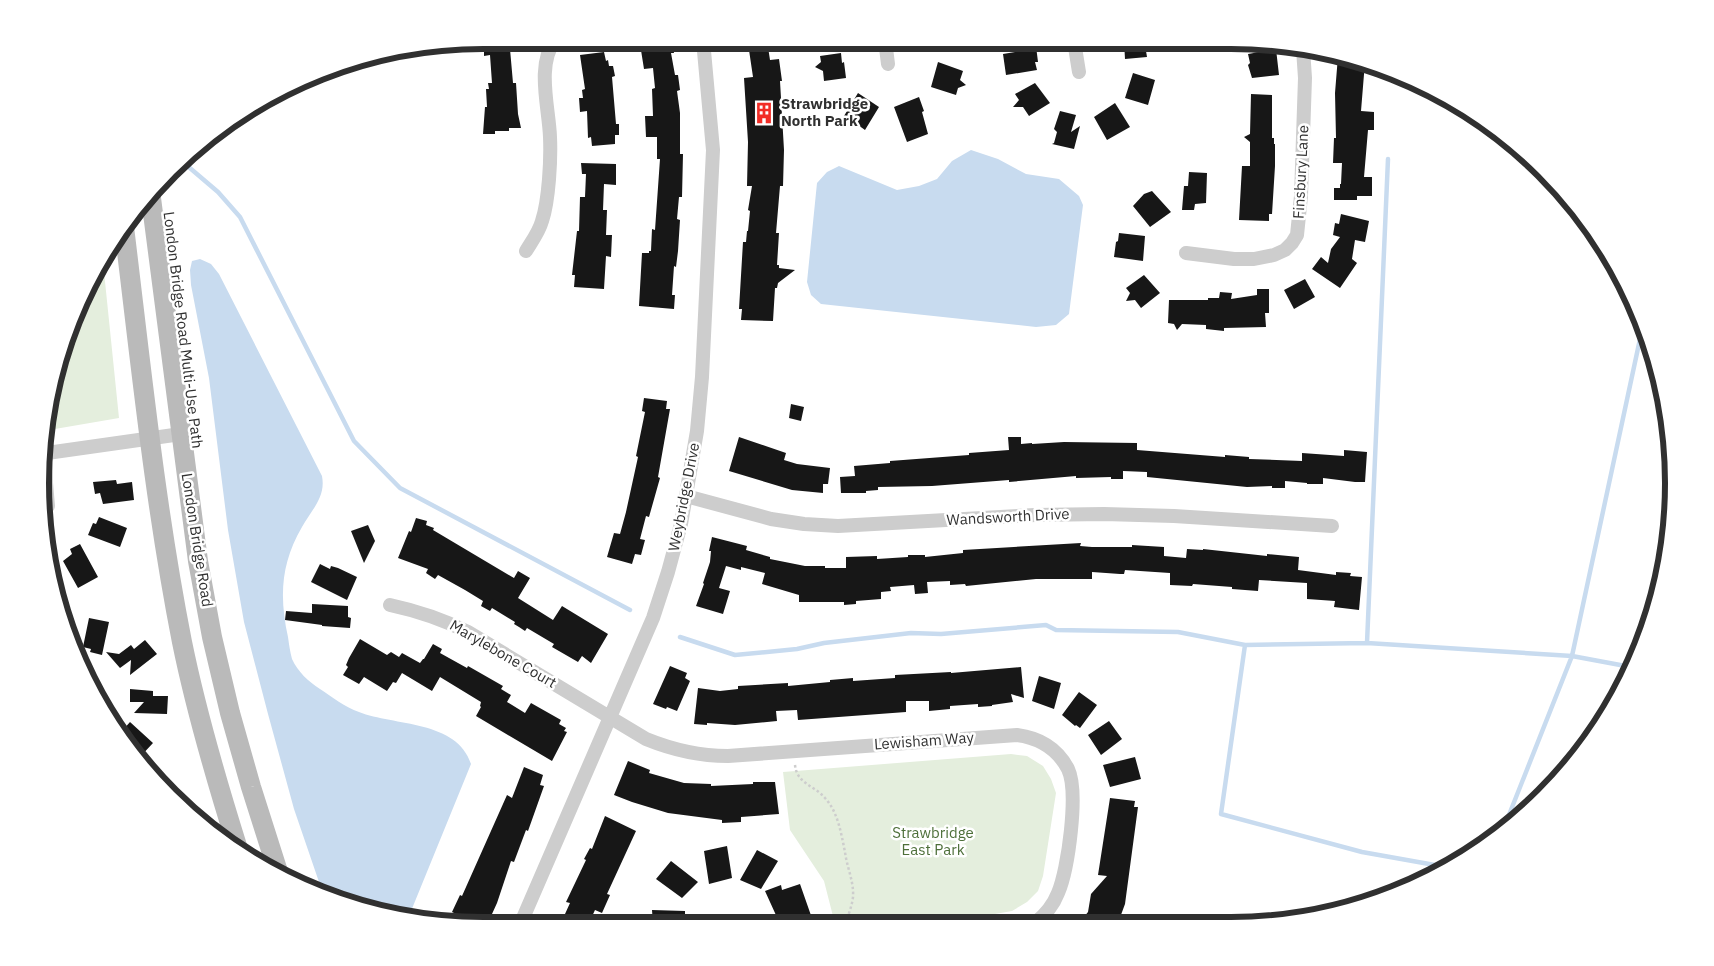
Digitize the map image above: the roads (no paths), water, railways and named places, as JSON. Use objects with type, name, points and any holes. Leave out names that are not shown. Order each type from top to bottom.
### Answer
[{"type":"main road","name":"London Bridge Road","points":[[152,203],[198,561],[212,637],[230,713],[251,787],[285,869]]},
{"type":"main road","name":"London Bridge Road","points":[[125,237],[168,568],[182,644],[196,705],[235,839]]},
{"type":"street","points":[[526,251],[542,222],[547,204],[550,139],[544,67],[550,49]]},
{"type":"street","name":"Weybridge Drive","points":[[523,917],[653,618],[668,572],[686,496],[697,431],[702,377],[711,221],[713,150],[704,49]]},
{"type":"street","points":[[886,49],[888,64]]},
{"type":"street","points":[[1075,49],[1079,72]]},
{"type":"street","name":"Finsbury Lane","points":[[1186,253],[1234,259],[1254,259],[1274,255],[1285,250],[1297,235],[1301,196],[1305,78],[1303,55]]},
{"type":"street","points":[[50,452],[181,434]]},
{"type":"street","name":"Wandsworth Drive","points":[[686,496],[771,518],[804,524],[838,526],[1035,515],[1104,514],[1174,516],[1332,526]]},
{"type":"street","name":"Marylebone Court","points":[[390,606],[417,611],[443,620],[468,632],[610,718]]},
{"type":"street","name":"Lewisham Way","points":[[610,718],[646,739],[668,748],[690,754],[709,756],[1017,735],[1043,742],[1054,749],[1069,771],[1072,781],[1072,813],[1071,838],[1059,892],[1052,905],[1042,917]]},
{"type":"water","points":[[971,150],[998,159],[1026,174],[1059,179],[1079,196],[1083,205],[1069,314],[1056,325],[1036,327],[821,304],[811,295],[807,282],[817,183],[827,172],[839,166],[897,190],[919,186],[937,179],[952,161]]},
{"type":"water","points":[[200,259],[211,264],[219,274],[322,476],[323,483],[320,497],[295,540],[286,567],[284,580],[283,608],[294,664],[311,683],[354,710],[423,727],[453,739],[464,750],[471,764],[411,911],[343,894],[321,885],[294,809],[244,622],[228,530],[209,378],[191,285],[190,270],[192,261]]},
{"type":"waterway","points":[[1367,643],[1388,159]]},
{"type":"waterway","points":[[187,166],[218,192],[240,217],[354,441],[400,488],[630,610]]},
{"type":"waterway","points":[[1508,816],[1572,656],[1640,338]]},
{"type":"waterway","points":[[680,637],[735,655],[797,649],[824,643],[911,633],[941,634],[1046,625],[1056,630],[1178,632],[1245,645],[1367,643],[1572,656],[1624,666]]},
{"type":"waterway","points":[[1245,645],[1221,814],[1362,852],[1436,865]]},
{"type":"place","name":"Strawbridge North Park","points":[[764,113]]},
{"type":"park label","name":"Strawbridge East Park","points":[[933,842]]}]
